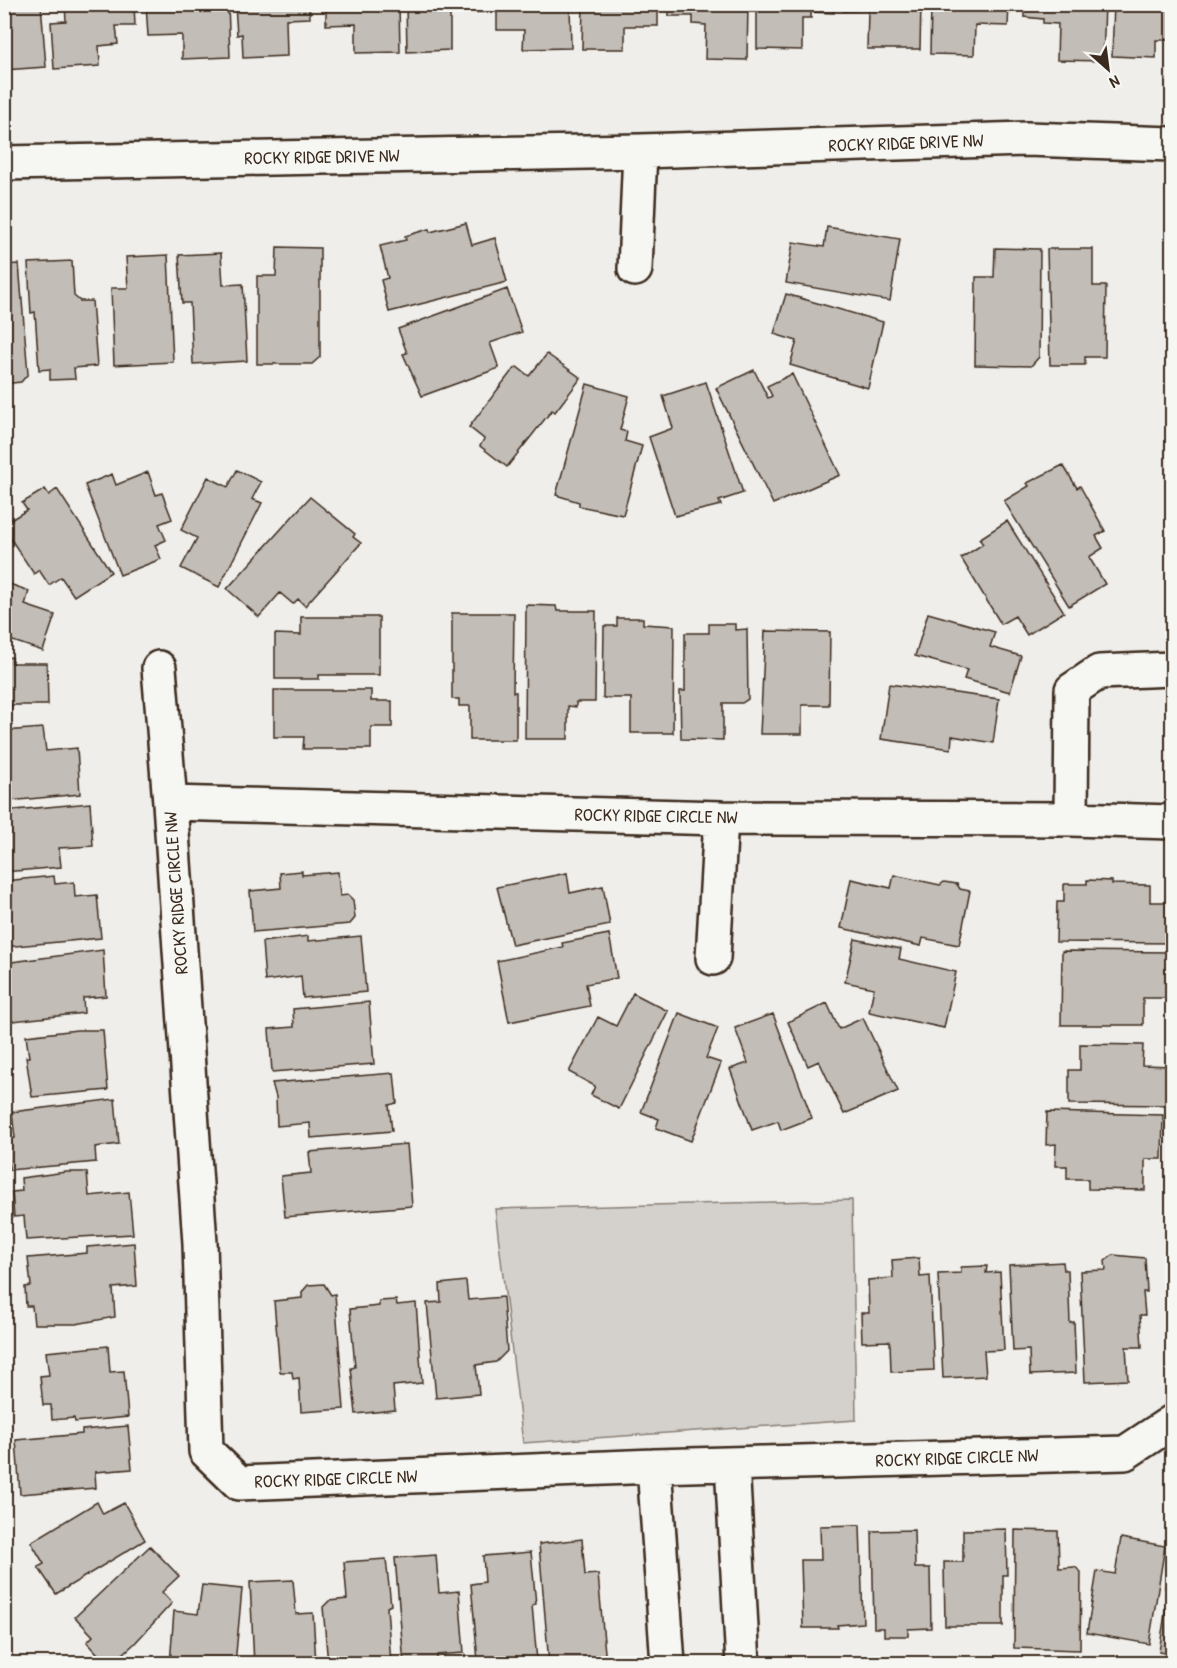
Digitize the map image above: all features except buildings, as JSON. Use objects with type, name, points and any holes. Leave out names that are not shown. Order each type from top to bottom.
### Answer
[{"type":"street","name":"ROCKY RIDGE DRIVE NW","points":[[4,163],[639,151],[1027,139],[1173,144]]},
{"type":"street","points":[[635,270],[639,151]]},
{"type":"street","points":[[159,668],[170,802]]},
{"type":"street","points":[[1071,819],[1072,690],[1099,672],[1173,669]]},
{"type":"street","name":"ROCKY RIDGE CIRCLE NW","points":[[1173,822],[1071,819],[721,818],[170,802],[201,1254],[206,1451],[239,1483],[654,1466],[1125,1453],[1173,1422]]},
{"type":"street","points":[[713,958],[721,818]]},
{"type":"street","points":[[732,1464],[743,1664]]},
{"type":"street","points":[[654,1466],[668,1664]]},
{"type":"shaded area","points":[[852,1200],[856,1420],[523,1443],[495,1209]]}]
